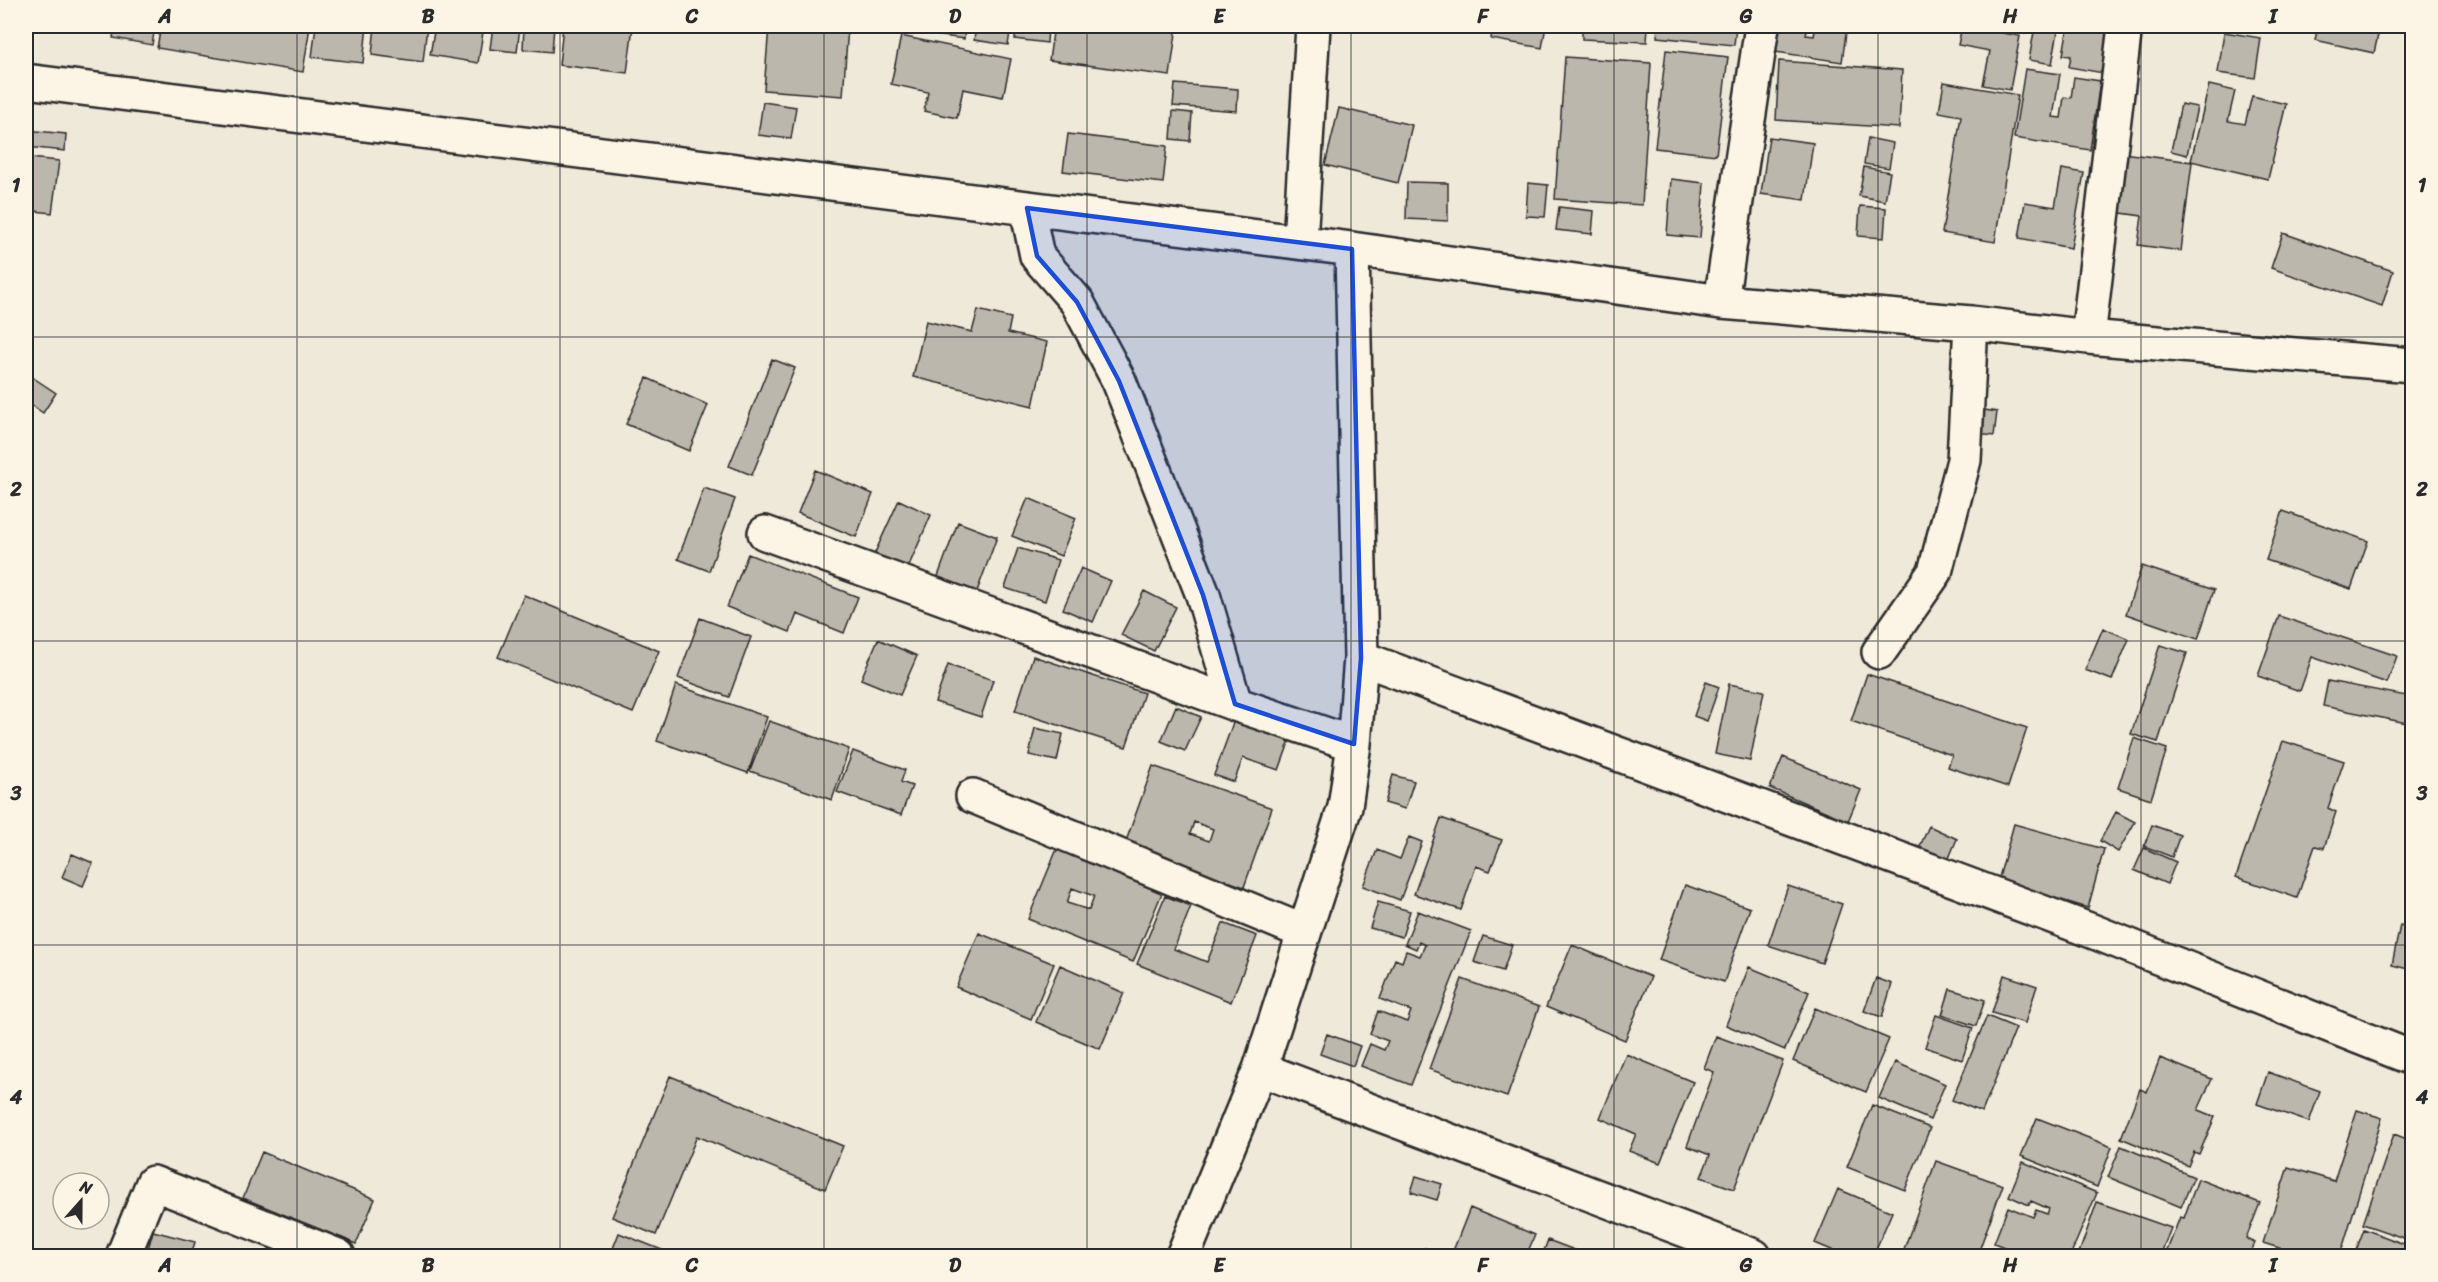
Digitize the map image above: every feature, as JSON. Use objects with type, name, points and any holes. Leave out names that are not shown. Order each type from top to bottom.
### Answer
[{"type":"street","points":[[1300,242],[1313,26]]},
{"type":"street","points":[[1721,302],[1761,26]]},
{"type":"street","points":[[2088,338],[2125,26]]},
{"type":"street","points":[[26,81],[1300,242],[1721,302],[1971,323],[2088,338],[2412,365]]},
{"type":"street","points":[[1027,208],[1037,256],[1077,302],[1119,381],[1203,595],[1235,704]]},
{"type":"street","points":[[1183,1257],[1260,1069],[1345,807],[1354,744],[1361,658],[1352,249]]},
{"type":"street","points":[[1879,652],[1935,572],[1964,460],[1971,323]]},
{"type":"street","points":[[765,533],[1235,704],[1354,744]]},
{"type":"street","points":[[1361,658],[2092,931],[2412,1058]]},
{"type":"street","points":[[973,796],[1304,932]]},
{"type":"street","points":[[1260,1069],[1754,1257]]},
{"type":"street","points":[[123,1257],[153,1183],[338,1257]]},
{"type":"highlighted area","points":[[1027,208],[1352,249],[1361,658],[1354,744],[1235,704],[1203,595],[1119,381],[1077,302],[1037,256]]},
{"type":"building","points":[[115,26],[155,26],[152,45],[113,38]]},
{"type":"building","points":[[161,26],[310,26],[303,72],[157,48]]},
{"type":"building","points":[[316,26],[367,26],[363,63],[312,57]]},
{"type":"building","points":[[375,26],[427,26],[423,62],[372,55]]},
{"type":"building","points":[[435,26],[484,26],[478,63],[430,55]]},
{"type":"building","points":[[493,26],[520,26],[517,52],[490,49]]},
{"type":"building","points":[[524,26],[554,26],[552,52],[523,49]]},
{"type":"building","points":[[563,26],[633,26],[627,73],[559,65]]},
{"type":"building","points":[[769,26],[848,26],[843,96],[764,90]]},
{"type":"building","points":[[899,26],[930,26],[929,34],[898,31]]},
{"type":"building","points":[[936,26],[965,26],[964,39],[935,35]]},
{"type":"building","points":[[976,26],[1011,26],[1008,45],[974,40]]},
{"type":"building","points":[[1016,26],[1048,26],[1047,43],[1015,39]]},
{"type":"building","points":[[1054,26],[1177,26],[1170,76],[1049,60]]},
{"type":"building","points":[[1448,26],[1448,32],[1371,27]]},
{"type":"building","points":[[1493,26],[1546,26],[1542,48],[1491,39]]},
{"type":"building","points":[[1582,26],[1648,26],[1647,42],[1582,39]]},
{"type":"building","points":[[1658,26],[1736,26],[1734,45],[1657,37]]},
{"type":"building","points":[[1773,26],[1808,26],[1806,35],[1814,36],[1816,26],[1847,26],[1842,62],[1769,51]]},
{"type":"building","points":[[1962,26],[2020,36],[2010,90],[1983,85],[1990,51],[1958,45]]},
{"type":"building","points":[[1986,26],[2026,26],[2025,33]]},
{"type":"building","points":[[2035,26],[2059,26],[2052,64],[2029,60]]},
{"type":"building","points":[[2068,26],[2111,26],[2103,73],[2069,67],[2071,56],[2063,55]]},
{"type":"building","points":[[2318,26],[2380,26],[2374,53],[2315,40]]},
{"type":"building","points":[[2224,32],[2261,38],[2255,78],[2218,73]]},
{"type":"building","points":[[901,36],[1011,59],[1003,97],[963,89],[957,118],[924,111],[928,92],[891,84]]},
{"type":"building","points":[[1666,50],[1728,57],[1716,155],[1655,148]]},
{"type":"building","points":[[1565,57],[1651,63],[1642,205],[1555,199]]},
{"type":"building","points":[[1779,61],[1902,70],[1899,128],[1776,120]]},
{"type":"building","points":[[2025,69],[2060,74],[2053,117],[2061,118],[2064,97],[2071,98],[2074,77],[2100,81],[2090,150],[2014,138]]},
{"type":"building","points":[[1944,82],[2018,95],[1995,242],[1942,233],[1961,116],[1939,112]]},
{"type":"building","points":[[1175,84],[1238,89],[1237,111],[1173,106]]},
{"type":"building","points":[[2209,85],[2235,91],[2228,121],[2245,124],[2252,96],[2286,104],[2268,179],[2191,161]]},
{"type":"building","points":[[763,102],[796,107],[791,139],[758,135]]},
{"type":"building","points":[[2181,104],[2197,107],[2187,155],[2171,151]]},
{"type":"building","points":[[1339,108],[1412,125],[1398,183],[1325,165]]},
{"type":"building","points":[[1173,111],[1192,113],[1190,141],[1171,139]]},
{"type":"building","points":[[26,130],[66,134],[65,151],[26,147]]},
{"type":"building","points":[[1068,134],[1167,146],[1163,183],[1063,171]]},
{"type":"building","points":[[1769,137],[1813,143],[1805,200],[1761,194]]},
{"type":"building","points":[[1868,138],[1893,143],[1889,168],[1864,164]]},
{"type":"building","points":[[2122,153],[2192,162],[2181,251],[2138,245],[2142,216],[2114,212]]},
{"type":"building","points":[[29,158],[59,161],[52,213],[26,210]]},
{"type":"building","points":[[1864,167],[1890,172],[1885,201],[1859,196]]},
{"type":"building","points":[[2062,169],[2084,173],[2071,248],[2019,238],[2025,202],[2055,207]]},
{"type":"building","points":[[1671,179],[1704,183],[1700,238],[1667,235]]},
{"type":"building","points":[[1407,182],[1448,183],[1448,221],[1406,219]]},
{"type":"building","points":[[1528,183],[1548,185],[1545,217],[1526,216]]},
{"type":"building","points":[[1860,206],[1886,208],[1884,238],[1858,236]]},
{"type":"building","points":[[1559,207],[1594,211],[1592,234],[1556,230]]},
{"type":"building","points":[[2283,233],[2393,271],[2382,306],[2271,268]]},
{"type":"building","points":[[978,310],[1011,318],[1008,333],[1047,342],[1033,406],[913,377],[926,321],[972,332]]},
{"type":"building","points":[[772,359],[795,368],[752,475],[729,466]]},
{"type":"building","points":[[26,373],[56,393],[43,413],[26,401]]},
{"type":"building","points":[[647,378],[708,405],[689,451],[626,424]]},
{"type":"building","points":[[1972,408],[1997,412],[1994,436],[1969,433]]},
{"type":"building","points":[[815,470],[873,494],[856,537],[798,513]]},
{"type":"building","points":[[704,488],[735,499],[709,571],[678,559]]},
{"type":"building","points":[[1028,498],[1076,518],[1061,556],[1012,536]]},
{"type":"building","points":[[899,500],[931,515],[907,570],[874,555]]},
{"type":"building","points":[[2283,511],[2368,541],[2351,589],[2266,560]]},
{"type":"building","points":[[958,522],[997,537],[976,594],[937,579]]},
{"type":"building","points":[[1018,548],[1058,560],[1045,601],[1005,588]]},
{"type":"building","points":[[748,554],[858,597],[844,633],[797,614],[790,632],[727,607]]},
{"type":"building","points":[[2142,566],[2214,590],[2198,639],[2126,614]]},
{"type":"building","points":[[1081,568],[1111,581],[1093,622],[1063,609]]},
{"type":"building","points":[[1144,591],[1176,607],[1154,651],[1121,635]]},
{"type":"building","points":[[524,595],[659,651],[633,713],[498,657]]},
{"type":"building","points":[[2279,616],[2397,656],[2387,683],[2312,657],[2300,691],[2258,676]]},
{"type":"building","points":[[700,618],[751,637],[729,697],[678,678]]},
{"type":"building","points":[[2103,628],[2129,639],[2112,680],[2085,670]]},
{"type":"building","points":[[878,639],[917,656],[900,695],[861,679]]},
{"type":"building","points":[[2160,645],[2187,653],[2158,742],[2131,734]]},
{"type":"building","points":[[1033,656],[1144,693],[1126,747],[1015,711]]},
{"type":"building","points":[[948,665],[993,680],[981,717],[935,702]]},
{"type":"building","points":[[1867,674],[2027,728],[2008,787],[1948,767],[1952,755],[1851,721]]},
{"type":"building","points":[[2328,681],[2412,697],[2412,724],[2323,706]]},
{"type":"building","points":[[1706,682],[1719,687],[1707,721],[1694,716]]},
{"type":"building","points":[[1729,684],[1764,691],[1750,761],[1715,754]]},
{"type":"building","points":[[676,685],[767,717],[748,773],[657,741]]},
{"type":"building","points":[[1176,706],[1201,717],[1185,751],[1161,741]]},
{"type":"building","points":[[1234,720],[1290,740],[1279,770],[1243,758],[1234,782],[1214,775]]},
{"type":"building","points":[[769,721],[849,749],[832,800],[750,771]]},
{"type":"building","points":[[1035,728],[1063,734],[1057,761],[1029,755]]},
{"type":"building","points":[[2134,738],[2167,749],[2151,799],[2118,788]]},
{"type":"building","points":[[2283,741],[2344,761],[2328,808],[2336,812],[2324,848],[2315,846],[2297,898],[2236,877]]},
{"type":"building","points":[[853,751],[905,770],[901,782],[912,786],[901,815],[837,792]]},
{"type":"building","points":[[1783,757],[1861,790],[1848,821],[1770,788]]},
{"type":"building","points":[[1153,766],[1272,808],[1244,887],[1125,844]],"holes":[[[1194,822],[1213,829],[1209,841],[1190,834]]]},
{"type":"building","points":[[1393,775],[1414,781],[1405,809],[1385,803]]},
{"type":"building","points":[[2116,812],[2135,822],[2118,852],[2100,841]]},
{"type":"building","points":[[1441,818],[1502,840],[1490,871],[1476,866],[1461,910],[1414,894]]},
{"type":"building","points":[[2014,824],[2104,849],[2088,908],[1998,881]]},
{"type":"building","points":[[2152,825],[2180,835],[2172,857],[2144,846]]},
{"type":"building","points":[[1929,826],[1957,839],[1946,865],[1917,853]]},
{"type":"building","points":[[1409,837],[1422,842],[1400,900],[1363,886],[1377,850],[1400,859]]},
{"type":"building","points":[[2144,848],[2176,862],[2167,884],[2134,870]]},
{"type":"building","points":[[1057,849],[1162,893],[1133,962],[1028,919]],"holes":[[[1072,888],[1094,896],[1089,910],[1067,903]]]},
{"type":"building","points":[[72,854],[93,863],[83,886],[62,877]]},
{"type":"building","points":[[1685,885],[1750,908],[1724,982],[1659,960]]},
{"type":"building","points":[[1788,886],[1842,904],[1822,963],[1768,945]]},
{"type":"building","points":[[1165,896],[1191,906],[1174,949],[1207,962],[1223,923],[1257,936],[1231,1002],[1137,964]]},
{"type":"building","points":[[1378,902],[1410,911],[1402,937],[1370,928]]},
{"type":"building","points":[[1418,911],[1471,931],[1411,1085],[1361,1066],[1370,1044],[1384,1050],[1388,1041],[1370,1034],[1378,1011],[1407,1022],[1411,1011],[1380,999],[1395,959],[1402,962],[1406,951],[1420,956],[1425,945],[1419,942],[1416,949],[1405,944]]},
{"type":"building","points":[[2400,925],[2412,928],[2412,970],[2392,965]]},
{"type":"building","points":[[979,933],[1054,964],[1031,1019],[956,987]]},
{"type":"building","points":[[1483,936],[1512,945],[1503,971],[1474,962]]},
{"type":"building","points":[[1572,945],[1651,977],[1625,1040],[1546,1007]]},
{"type":"building","points":[[1060,965],[1124,993],[1100,1049],[1036,1022]]},
{"type":"building","points":[[1749,967],[1809,992],[1785,1050],[1726,1025]]},
{"type":"building","points":[[2004,975],[2037,986],[2025,1023],[1992,1013]]},
{"type":"building","points":[[1876,978],[1892,984],[1882,1017],[1864,1011]]},
{"type":"building","points":[[1462,979],[1539,1007],[1507,1097],[1429,1069]]},
{"type":"building","points":[[1950,989],[1985,1000],[1976,1026],[1942,1015]]},
{"type":"building","points":[[1815,1008],[1889,1039],[1866,1092],[1793,1061]]},
{"type":"building","points":[[1936,1015],[1973,1028],[1962,1060],[1925,1047]]},
{"type":"building","points":[[1987,1016],[2016,1028],[1982,1112],[1952,1100]]},
{"type":"building","points":[[1327,1034],[1360,1046],[1353,1066],[1320,1054]]},
{"type":"building","points":[[1716,1036],[1783,1061],[1734,1189],[1701,1177],[1710,1155],[1687,1146],[1714,1072],[1704,1068]]},
{"type":"building","points":[[1626,1054],[1693,1082],[1660,1163],[1629,1151],[1636,1134],[1600,1118]]},
{"type":"building","points":[[2160,1058],[2212,1079],[2198,1110],[2215,1117],[2199,1154],[2194,1152],[2188,1166],[2121,1138],[2140,1089],[2147,1092]]},
{"type":"building","points":[[1895,1062],[1945,1084],[1930,1120],[1879,1098]]},
{"type":"building","points":[[2268,1072],[2320,1091],[2309,1122],[2257,1104]]},
{"type":"building","points":[[670,1076],[843,1146],[825,1189],[697,1136],[656,1235],[612,1217]]},
{"type":"building","points":[[1872,1105],[1930,1128],[1905,1190],[1847,1167]]},
{"type":"building","points":[[2357,1110],[2382,1118],[2340,1256],[2305,1256],[2263,1243],[2288,1167],[2334,1181]]},
{"type":"building","points":[[2037,1118],[2112,1147],[2097,1187],[2021,1156]]},
{"type":"building","points":[[2394,1134],[2412,1141],[2412,1241],[2363,1224]]},
{"type":"building","points":[[2121,1146],[2194,1177],[2181,1207],[2108,1177]]},
{"type":"building","points":[[262,1152],[375,1199],[356,1244],[243,1198]]},
{"type":"building","points":[[1936,1161],[2003,1185],[1977,1256],[1924,1256],[1904,1249]]},
{"type":"building","points":[[2023,1162],[2097,1193],[2070,1256],[2027,1256],[1994,1243],[2008,1207],[2033,1217],[2036,1210],[2047,1214],[2049,1209],[2031,1201],[2029,1205],[2009,1196]]},
{"type":"building","points":[[1416,1176],[1442,1184],[1437,1200],[1411,1192]]},
{"type":"building","points":[[2198,1179],[2260,1203],[2246,1239],[2255,1243],[2249,1256],[2165,1256],[2180,1217],[2184,1218]]},
{"type":"building","points":[[1838,1189],[1892,1212],[1873,1256],[1846,1256],[1815,1243]]},
{"type":"building","points":[[2097,1202],[2171,1228],[2160,1256],[2078,1256]]},
{"type":"building","points":[[1470,1208],[1535,1235],[1526,1256],[1451,1256]]},
{"type":"building","points":[[2364,1229],[2412,1247],[2412,1256],[2354,1256]]},
{"type":"building","points":[[153,1231],[195,1242],[191,1256],[146,1256]]},
{"type":"building","points":[[619,1233],[677,1256],[610,1256]]},
{"type":"building","points":[[1548,1240],[1577,1251],[1575,1256],[1542,1256]]},
{"type":"building","points":[[1425,1248],[1443,1256],[1421,1256]]}]
